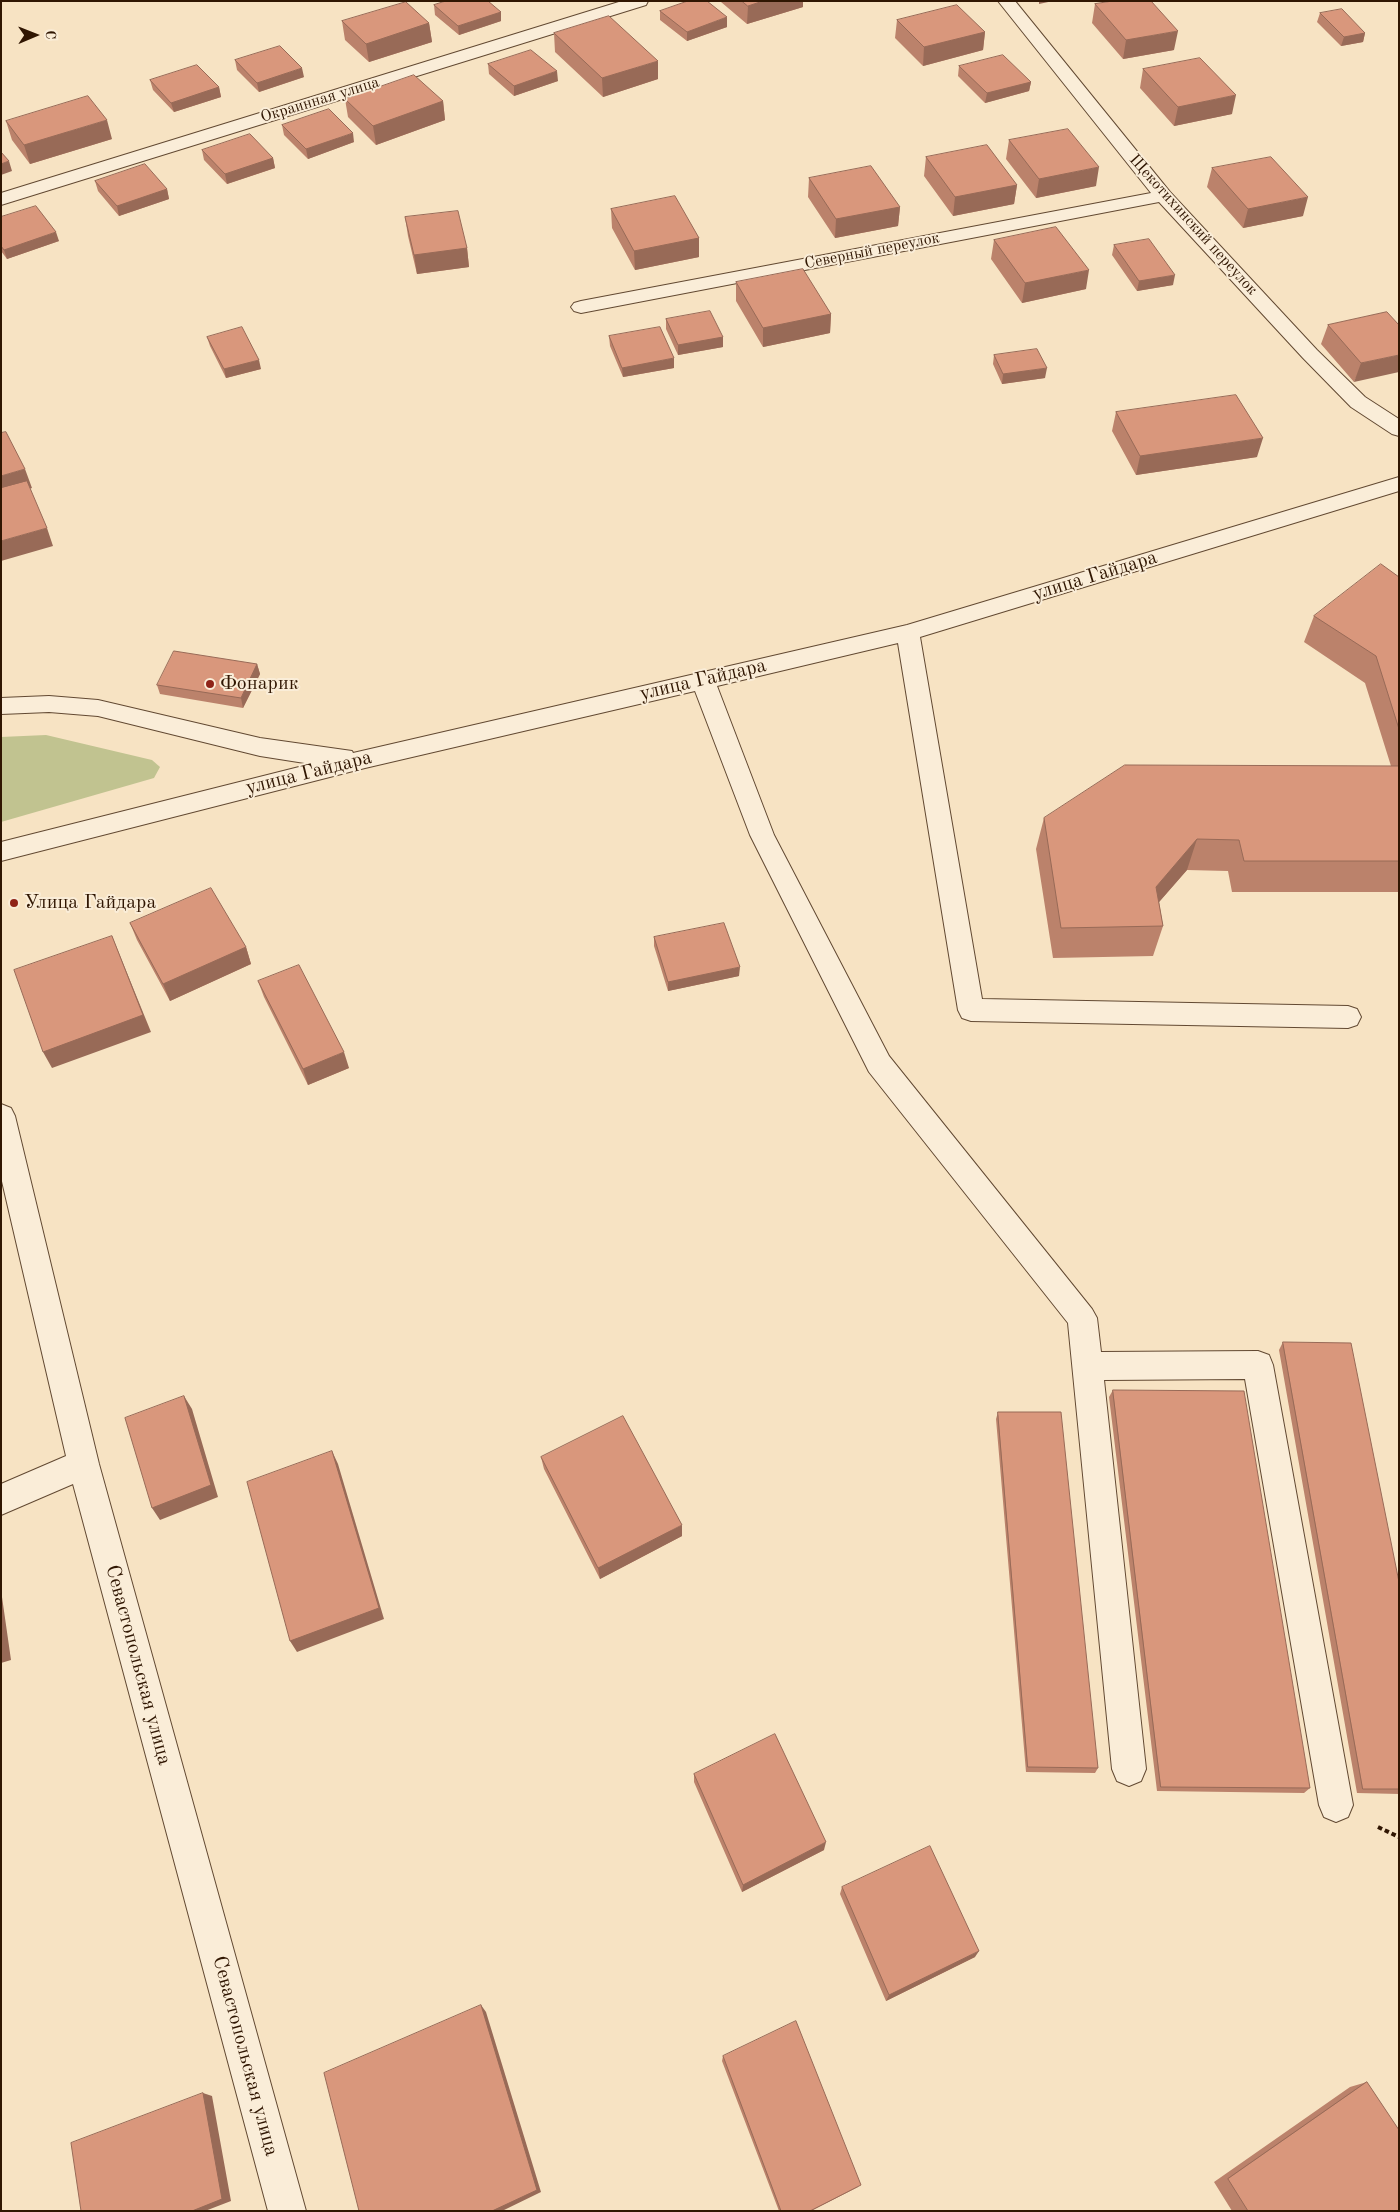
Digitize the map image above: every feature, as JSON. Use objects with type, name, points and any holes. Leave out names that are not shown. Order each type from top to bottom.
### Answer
[{"type":"street","name":"Окраинная улица","points":[[1,199],[640,1]]},
{"type":"street","name":"Щекотихинский переулок","points":[[1006,1],[1163,196],[1310,354],[1358,402],[1399,429]]},
{"type":"street","name":"Северный переулок","points":[[582,307],[1163,196]]},
{"type":"street","name":"улица Гайдара","points":[[1,852],[365,759],[908,633],[1399,484]]},
{"type":"street","points":[[908,633],[971,1010],[1348,1017]]},
{"type":"street","points":[[703,680],[762,835],[879,1064],[1082,1318],[1129,1769]]},
{"type":"street","points":[[1,706],[49,704],[98,708],[260,747],[309,755],[365,759]]},
{"type":"street","name":"Севастопольская улица","points":[[1,1116],[83,1464],[288,2211]]},
{"type":"street","points":[[1088,1366],[1258,1365],[1336,1805]]},
{"type":"street","points":[[1,1500],[83,1464]]},
{"type":"green space","points":[[46,735],[152,760],[160,767],[154,778],[1,822],[1,737]]},
{"type":"building","points":[[446,1],[488,1],[501,12],[458,26],[434,5]]},
{"type":"building","points":[[688,1],[707,1],[727,17],[687,32],[660,11]]},
{"type":"building","points":[[742,1],[763,1],[748,6]]},
{"type":"building","points":[[1113,1],[1151,1],[1178,31],[1126,40],[1095,4]]},
{"type":"building","points":[[406,2],[429,23],[366,44],[342,21]]},
{"type":"building","points":[[957,5],[985,32],[924,47],[897,20]]},
{"type":"building","points":[[1342,9],[1365,33],[1344,37],[1320,13]]},
{"type":"building","points":[[609,16],[658,61],[602,78],[554,33]]},
{"type":"building","points":[[280,46],[302,68],[257,83],[235,60]]},
{"type":"building","points":[[531,50],[557,71],[514,86],[488,64]]},
{"type":"building","points":[[1003,55],[1031,82],[987,93],[959,66]]},
{"type":"building","points":[[1200,58],[1236,95],[1178,107],[1143,69]]},
{"type":"building","points":[[197,65],[219,87],[171,103],[150,80]]},
{"type":"building","points":[[414,75],[443,101],[373,126],[345,99]]},
{"type":"building","points":[[88,96],[107,120],[24,145],[6,121]]},
{"type":"building","points":[[329,109],[353,133],[306,149],[282,125]]},
{"type":"building","points":[[1068,129],[1099,167],[1039,179],[1009,140]]},
{"type":"building","points":[[250,134],[273,158],[225,174],[202,150]]},
{"type":"building","points":[[987,145],[1017,185],[955,197],[926,157]]},
{"type":"building","points":[[1,152],[9,161],[1,164]]},
{"type":"building","points":[[1271,157],[1308,197],[1248,209],[1212,168]]},
{"type":"building","points":[[145,164],[167,189],[117,206],[95,181]]},
{"type":"building","points":[[871,166],[900,207],[836,219],[809,178]]},
{"type":"building","points":[[675,196],[699,238],[634,251],[611,209]]},
{"type":"building","points":[[36,206],[56,232],[4,250],[1,246],[1,217]]},
{"type":"building","points":[[458,211],[467,248],[414,255],[405,217]]},
{"type":"building","points":[[1056,227],[1089,270],[1025,283],[994,240]]},
{"type":"building","points":[[1149,239],[1175,275],[1139,281],[1114,245]]},
{"type":"building","points":[[803,269],[831,314],[763,328],[736,282]]},
{"type":"building","points":[[710,311],[723,337],[678,345],[666,319]]},
{"type":"building","points":[[1387,312],[1399,325],[1399,355],[1361,363],[1328,325]]},
{"type":"building","points":[[242,327],[259,360],[224,369],[207,337]]},
{"type":"building","points":[[660,327],[674,358],[622,368],[609,336]]},
{"type":"building","points":[[1037,349],[1047,368],[1003,374],[994,355]]},
{"type":"building","points":[[1236,395],[1263,438],[1140,456],[1116,412]]},
{"type":"building","points":[[6,432],[25,469],[1,476],[1,433]]},
{"type":"building","points":[[27,481],[47,528],[1,541],[1,488]]},
{"type":"building","points":[[1381,564],[1399,577],[1399,729],[1376,656],[1314,616]]},
{"type":"building","name":"Фонарик","points":[[174,651],[257,664],[241,698],[157,685]]},
{"type":"building","points":[[1125,765],[1399,766],[1399,861],[1244,861],[1239,840],[1197,839],[1156,887],[1163,926],[1061,928],[1044,818]]},
{"type":"building","points":[[211,888],[246,947],[163,984],[130,923]]},
{"type":"building","points":[[724,923],[740,967],[668,982],[654,937]]},
{"type":"building","points":[[112,936],[143,1015],[43,1052],[14,970]]},
{"type":"building","points":[[299,965],[344,1052],[303,1069],[258,981]]},
{"type":"building","points":[[1283,1342],[1351,1343],[1399,1582],[1399,1789],[1363,1789]]},
{"type":"building","points":[[1113,1390],[1244,1391],[1310,1788],[1161,1787]]},
{"type":"building","points":[[184,1396],[211,1485],[152,1508],[125,1418]]},
{"type":"building","points":[[998,1412],[1061,1412],[1098,1768],[1028,1767]]},
{"type":"building","points":[[623,1416],[682,1525],[598,1568],[541,1457]]},
{"type":"building","points":[[332,1451],[379,1608],[290,1641],[247,1482]]},
{"type":"building","points":[[775,1734],[826,1842],[743,1885],[694,1774]]},
{"type":"building","points":[[930,1846],[979,1951],[889,1995],[842,1887]]},
{"type":"building","points":[[481,2005],[537,2190],[492,2211],[359,2211],[324,2073]]},
{"type":"building","points":[[796,2021],[861,2185],[810,2211],[781,2211],[723,2056]]},
{"type":"building","points":[[1367,2082],[1399,2130],[1399,2211],[1248,2211],[1228,2179]]},
{"type":"building","points":[[203,2093],[222,2199],[192,2211],[81,2211],[71,2143]]},
{"type":"place","name":"Фонарик","points":[[210,684]]},
{"type":"place","name":"Улица Гайдара","points":[[14,903]]}]
